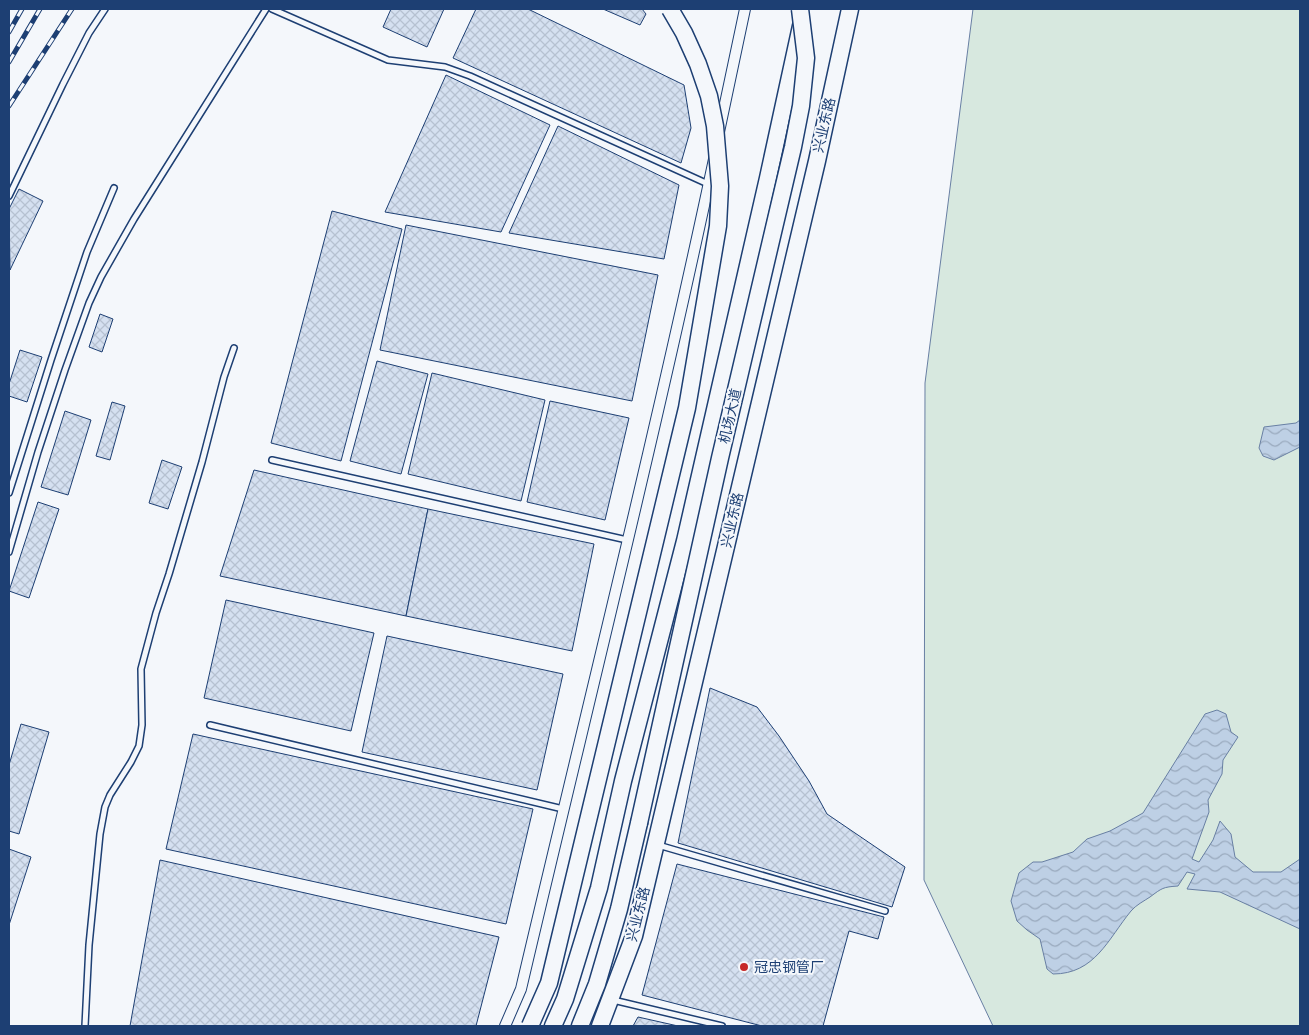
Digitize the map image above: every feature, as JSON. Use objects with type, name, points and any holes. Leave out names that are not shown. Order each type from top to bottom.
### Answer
[{"type":"main road","points":[[530,1026],[549,983],[687,408],[718,226],[720,186],[714,119],[709,96],[698,64],[684,33],[670,9]]},
{"type":"main road","name":"机场大道","points":[[580,1026],[597,984],[619,909],[720,458],[793,147],[801,106],[806,58],[800,9]]},
{"type":"main road","points":[[553,1026],[565,999],[599,888],[626,772],[685,542],[766,187],[804,9]]},
{"type":"main road","name":"兴业东路","points":[[600,1026],[634,936],[810,190],[850,9]]},
{"type":"street","points":[[505,1026],[521,989],[628,540],[690,268],[746,9]]},
{"type":"lane","points":[[9,196],[89,33],[105,9]]},
{"type":"lane","points":[[9,552],[38,452],[65,370],[97,285],[139,211],[266,9]]},
{"type":"lane","points":[[272,9],[388,60],[445,67],[470,76],[708,184]]},
{"type":"lane","points":[[9,493],[87,252],[114,188]]},
{"type":"lane","points":[[85,1026],[91,927],[100,834],[105,807],[139,746],[142,725],[141,669],[202,462],[224,377],[234,348]]},
{"type":"lane","points":[[272,460],[628,540]]},
{"type":"lane","points":[[210,724],[564,810]]},
{"type":"lane","points":[[655,844],[885,911]]},
{"type":"lane","points":[[610,1000],[722,1026]]},
{"type":"shaded area","points":[[973,9],[1300,9],[1300,1026],[993,1026],[924,880],[925,383]]},
{"type":"water","points":[[1300,420],[1300,447],[1274,460],[1263,456],[1259,448],[1264,427],[1296,423]]},
{"type":"water","points":[[1217,710],[1226,714],[1231,732],[1238,737],[1223,760],[1222,774],[1208,800],[1209,812],[1192,859],[1199,862],[1213,840],[1220,821],[1231,834],[1235,857],[1253,872],[1281,872],[1300,859],[1300,929],[1220,892],[1187,889],[1195,874],[1187,872],[1178,886],[1160,890],[1133,909],[1099,953],[1090,961],[1080,968],[1053,974],[1047,969],[1040,939],[1017,921],[1011,901],[1019,873],[1033,862],[1042,862],[1073,852],[1087,839],[1110,831],[1143,813],[1205,714]]},
{"type":"building","points":[[391,9],[444,9],[427,47],[383,27]]},
{"type":"building","points":[[476,9],[528,9],[684,85],[691,128],[681,163],[453,58]]},
{"type":"building","points":[[603,9],[642,9],[646,14],[640,25]]},
{"type":"building","points":[[446,75],[550,125],[501,232],[385,212]]},
{"type":"building","points":[[558,126],[679,185],[664,259],[509,233]]},
{"type":"building","points":[[19,189],[43,201],[10,270],[9,209]]},
{"type":"building","points":[[332,211],[402,229],[341,461],[271,443]]},
{"type":"building","points":[[406,225],[658,275],[632,401],[380,350]]},
{"type":"building","points":[[100,314],[113,319],[102,352],[89,347]]},
{"type":"building","points":[[20,350],[42,357],[27,402],[9,396],[9,384]]},
{"type":"building","points":[[377,361],[428,374],[401,474],[350,461]]},
{"type":"building","points":[[432,373],[545,400],[521,501],[408,474]]},
{"type":"building","points":[[550,401],[629,418],[605,520],[527,502]]},
{"type":"building","points":[[112,402],[125,406],[110,460],[96,456]]},
{"type":"building","points":[[65,411],[91,420],[68,495],[41,487]]},
{"type":"building","points":[[162,460],[182,467],[168,509],[149,503]]},
{"type":"building","points":[[254,470],[428,509],[406,616],[220,576]]},
{"type":"building","points":[[38,502],[59,509],[29,598],[9,591]]},
{"type":"building","points":[[428,509],[594,544],[572,651],[406,616]]},
{"type":"building","points":[[226,600],[374,633],[351,731],[204,698]]},
{"type":"building","points":[[387,636],[563,674],[537,790],[362,752]]},
{"type":"building","points":[[710,688],[757,707],[809,781],[827,814],[905,867],[892,907],[678,843]]},
{"type":"building","points":[[21,724],[49,732],[19,834],[9,831],[9,765]]},
{"type":"building","points":[[193,734],[533,809],[506,924],[166,849]]},
{"type":"building","points":[[9,849],[31,857],[9,925]]},
{"type":"building","points":[[160,860],[499,937],[476,1026],[130,1026]]},
{"type":"building","name":"冠忠钢管厂","points":[[677,864],[884,917],[878,939],[849,931],[823,1026],[762,1026],[642,995]]},
{"type":"building","points":[[638,1017],[678,1026],[633,1026]]},
{"type":"railway","points":[[9,32],[22,9]]},
{"type":"railway","points":[[9,62],[40,9]]},
{"type":"railway","points":[[9,106],[72,9]]},
{"type":"place","name":"冠忠钢管厂","points":[[744,967]]}]
